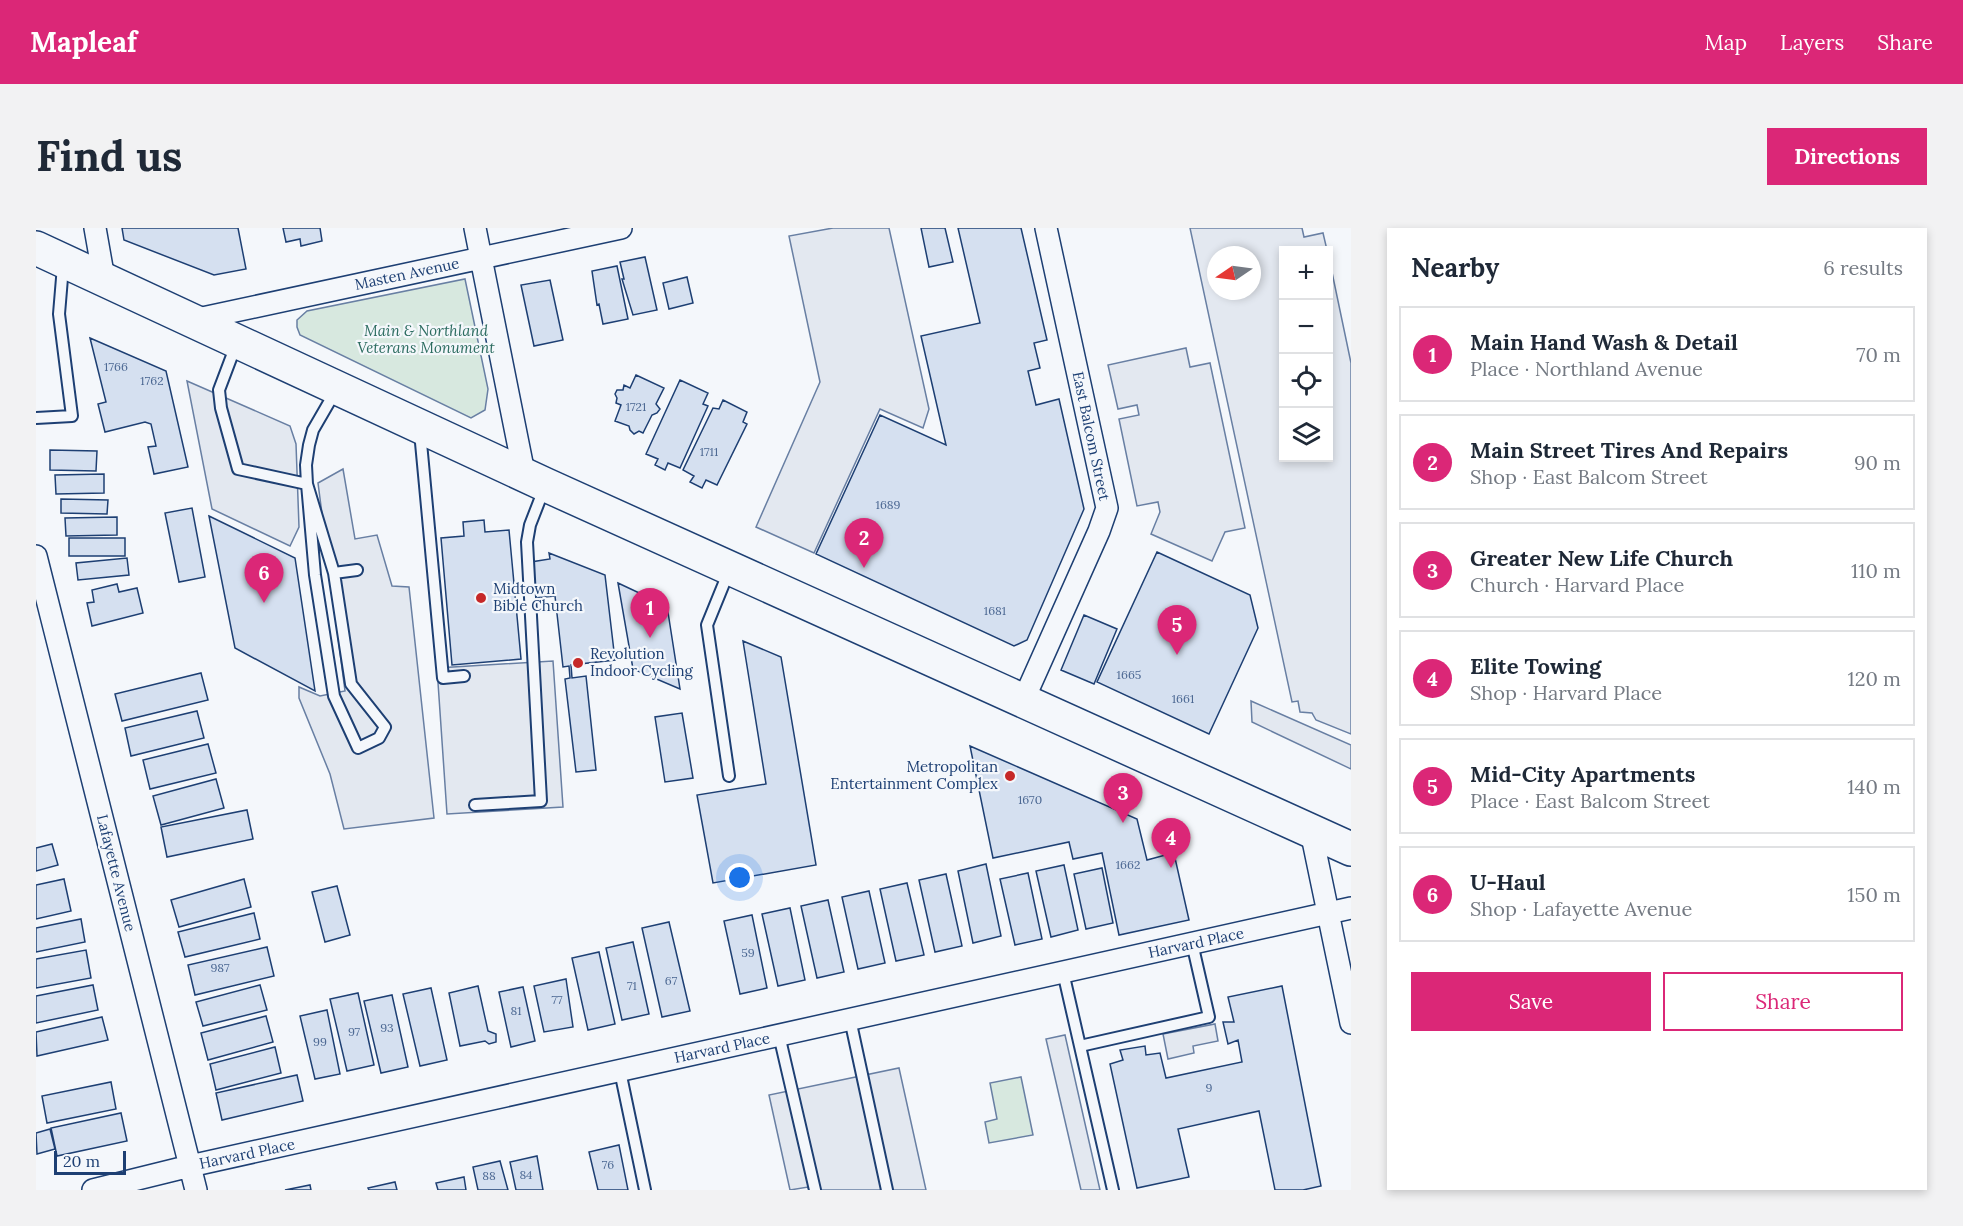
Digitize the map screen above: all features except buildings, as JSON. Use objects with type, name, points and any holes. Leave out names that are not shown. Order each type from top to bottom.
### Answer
[{"type":"main road","points":[[50,254],[535,479],[1351,849]]},
{"type":"street","points":[[95,228],[104,279]]},
{"type":"street","points":[[475,228],[535,479]]},
{"type":"street","name":"Masten Avenue","points":[[193,320],[621,228]]},
{"type":"street","name":"East Balcom Street","points":[[1023,701],[1099,531],[1107,508],[1046,228]]},
{"type":"street","name":"Lafayette Avenue","points":[[36,556],[196,1190]]},
{"type":"street","points":[[1311,831],[1351,1023]]},
{"type":"street","name":"Harvard Place","points":[[93,1190],[190,1166],[1351,908]]},
{"type":"lane","points":[[36,418],[72,416],[50,254]]},
{"type":"lane","points":[[237,341],[219,390],[221,408],[238,469],[307,484]]},
{"type":"lane","points":[[307,484],[334,573],[351,684],[385,727],[379,738],[358,748],[334,696],[315,575],[307,484],[306,465],[313,430],[337,388]]},
{"type":"lane","points":[[420,426],[443,678],[465,676]]},
{"type":"lane","points":[[476,805],[541,801],[527,542],[535,479]]},
{"type":"lane","points":[[729,776],[707,625],[731,568]]},
{"type":"lane","points":[[334,573],[357,570]]},
{"type":"lane","points":[[1080,1046],[1209,1017],[1192,943]]},
{"type":"lane","points":[[1063,972],[1113,1190]]},
{"type":"lane","points":[[850,1019],[887,1190]]},
{"type":"lane","points":[[779,1035],[815,1190]]},
{"type":"lane","points":[[620,1071],[645,1190]]},
{"type":"green space","name":"Main & Northland Veterans Monument","points":[[465,279],[488,389],[485,410],[471,418],[300,335],[297,327],[297,320],[307,311]]},
{"type":"green space","points":[[1021,1077],[1033,1135],[989,1143],[985,1122],[997,1119],[990,1083]]},
{"type":"shaded area","points":[[833,228],[889,228],[929,409],[923,428],[880,409],[814,553],[756,527],[820,382],[789,236]]},
{"type":"shaded area","points":[[1190,228],[1302,228],[1304,237],[1323,233],[1326,246],[1279,246],[1279,462],[1333,462],[1333,277],[1351,363],[1351,734],[1316,720],[1312,713],[1300,712],[1298,701],[1292,702]]},
{"type":"shaded area","points":[[1186,348],[1190,367],[1210,363],[1245,528],[1225,532],[1212,561],[1151,534],[1160,512],[1158,502],[1137,506],[1119,419],[1139,415],[1137,405],[1118,409],[1108,365]]},
{"type":"shaded area","points":[[187,381],[290,426],[296,444],[299,527],[290,546],[212,509]]},
{"type":"shaded area","points":[[343,469],[355,539],[377,535],[392,586],[409,587],[434,818],[344,829],[330,774],[299,698],[299,687],[320,696],[345,691],[318,483]]},
{"type":"shaded area","points":[[553,661],[563,807],[447,814],[437,668]]},
{"type":"shaded area","points":[[1251,701],[1351,745],[1351,769],[1252,722]]},
{"type":"shaded area","points":[[1215,1024],[1218,1041],[1193,1046],[1194,1053],[1168,1059],[1163,1034]]},
{"type":"shaded area","points":[[1065,1035],[1100,1190],[1081,1190],[1046,1039]]},
{"type":"shaded area","points":[[899,1068],[926,1190],[809,1190],[808,1187],[790,1190],[769,1095]]},
{"type":"place","name":"Main Street Tires And Repairs","points":[[864,568]]},
{"type":"place","name":"Midtown Bible Church","points":[[481,598]]},
{"type":"place","name":"U-Haul","points":[[264,603]]},
{"type":"place","name":"Main Hand Wash & Detail","points":[[650,638]]},
{"type":"place","name":"Mid-City Apartments","points":[[1177,655]]},
{"type":"place","name":"Revolution Indoor Cycling","points":[[578,663]]},
{"type":"place","name":"Metropolitan Entertainment Complex","points":[[1010,776]]},
{"type":"place","name":"Greater New Life Church","points":[[1123,823]]},
{"type":"place","name":"Elite Towing","points":[[1171,868]]}]
